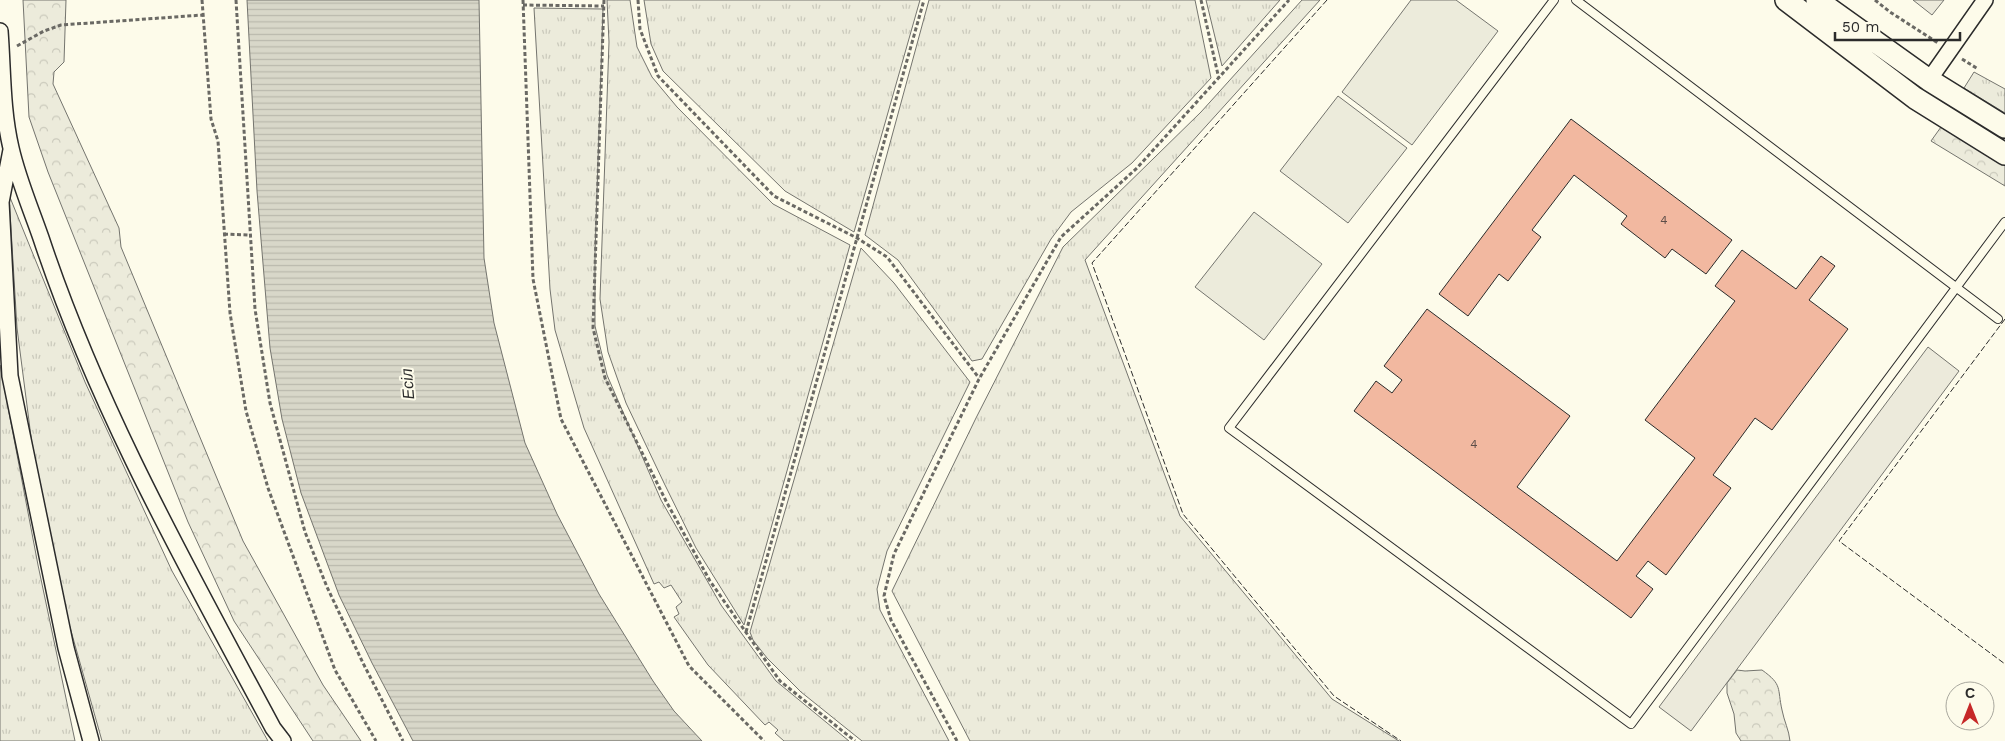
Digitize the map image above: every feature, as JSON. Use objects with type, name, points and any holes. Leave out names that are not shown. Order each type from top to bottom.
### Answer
[{"type":"street","points":[[1786,0],[1916,98],[2005,154]]},
{"type":"street","points":[[1817,0],[1930,80],[2005,127]]},
{"type":"street","points":[[1930,80],[1985,0]]},
{"type":"street","points":[[0,31],[5,105],[11,149],[56,285],[85,356],[162,520],[273,728],[283,741]]},
{"type":"street","points":[[11,149],[1,202],[10,376],[66,648],[91,741]]},
{"type":"lane","points":[[1554,0],[1229,428],[1631,724],[2005,222]]},
{"type":"lane","points":[[1576,0],[1998,319]]},
{"type":"path","points":[[202,0],[211,119],[218,141],[230,313],[246,411],[268,488],[335,670],[376,741]]},
{"type":"path","points":[[236,0],[255,309],[270,403],[305,532],[347,629],[403,741]]},
{"type":"path","points":[[523,0],[533,279],[561,419],[689,666],[764,741]]},
{"type":"path","points":[[604,0],[593,328],[605,378],[666,501],[710,582],[780,681],[855,741]]},
{"type":"path","points":[[638,0],[640,28],[658,76],[774,196],[857,238],[887,257],[979,379]]},
{"type":"path","points":[[746,632],[924,0]]},
{"type":"path","points":[[1201,0],[1219,79]]},
{"type":"path","points":[[957,741],[891,620],[884,596],[894,554],[979,379],[1061,237],[1137,168],[1289,0]]},
{"type":"path","points":[[1875,0],[1890,12],[1978,69]]},
{"type":"path","points":[[523,5],[604,6]]},
{"type":"path","points":[[2,54],[44,31],[61,25],[203,15]]},
{"type":"path","points":[[224,234],[250,235]]},
{"type":"green space","points":[[23,0],[66,0],[64,62],[54,72],[53,84],[119,228],[121,247],[243,541],[323,685],[361,741],[313,741],[234,621],[188,522],[48,172],[29,117]]},
{"type":"green space","points":[[607,0],[630,0],[637,47],[652,77],[677,107],[773,204],[850,245],[744,625],[696,548],[626,403],[608,352],[600,299],[609,42]]},
{"type":"green space","points":[[644,0],[920,0],[854,232],[785,191],[663,71],[651,44]]},
{"type":"green space","points":[[929,0],[1195,0],[1211,78],[1132,163],[1071,212],[1051,239],[982,359],[972,361],[898,260],[865,235]]},
{"type":"green space","points":[[1206,0],[1280,0],[1222,66]]},
{"type":"green space","points":[[1302,0],[1320,0],[1085,260],[1180,516],[1332,699],[1399,741],[970,741],[892,591],[976,418],[1063,247],[1201,112]]},
{"type":"green space","points":[[1411,0],[1456,0],[1498,31],[1412,145],[1342,92]]},
{"type":"green space","points":[[534,8],[603,9],[595,253],[595,326],[607,375],[661,500],[721,605],[776,681],[849,741],[784,741],[775,733],[778,730],[769,722],[765,725],[708,665],[674,617],[679,614],[676,607],[682,602],[671,585],[664,588],[659,582],[654,584],[584,428],[555,330],[550,289]]},
{"type":"green space","points":[[1974,72],[2005,89],[2005,113],[1964,88]]},
{"type":"green space","points":[[1338,96],[1407,148],[1348,223],[1280,171]]},
{"type":"green space","points":[[1941,127],[2005,164],[2005,186],[1931,141]]},
{"type":"green space","points":[[9,195],[85,382],[172,571],[268,741],[102,741],[64,606],[34,460],[17,328]]},
{"type":"green space","points":[[1254,212],[1322,264],[1264,340],[1195,287]]},
{"type":"green space","points":[[861,248],[894,283],[970,382],[887,551],[877,589],[880,610],[949,741],[862,741],[801,692],[767,658],[753,640],[750,632]]},
{"type":"green space","points":[[0,365],[38,565],[75,741],[0,741]]},
{"type":"green space","points":[[1737,670],[1762,670],[1776,683],[1790,741],[1741,741],[1736,733],[1734,714],[1727,693],[1727,683]]},
{"type":"shaded area","points":[[1913,0],[1944,0],[1932,15]]},
{"type":"shaded area","points":[[1928,347],[1959,371],[1691,731],[1659,707]]},
{"type":"water","name":"Есіл","points":[[247,0],[479,0],[484,258],[494,323],[525,443],[557,514],[599,594],[674,711],[702,741],[413,741],[339,595],[301,493],[282,419],[270,348],[257,191]]},
{"type":"building","points":[[1571,119],[1732,240],[1706,274],[1672,249],[1665,258],[1621,224],[1627,216],[1574,175],[1532,230],[1541,237],[1508,281],[1499,274],[1468,316],[1439,294]]},
{"type":"building","points":[[1742,250],[1796,289],[1821,256],[1835,266],[1809,300],[1848,329],[1772,430],[1755,418],[1713,475],[1731,488],[1666,575],[1648,561],[1636,576],[1653,589],[1631,618],[1354,411],[1376,381],[1392,393],[1402,380],[1384,366],[1427,309],[1570,416],[1517,487],[1617,561],[1695,458],[1645,420],[1735,301],[1715,286]]},
{"type":"fence","points":[[1327,0],[1092,263],[1183,514],[1334,696],[1401,741]]},
{"type":"fence","points":[[2005,319],[1839,541],[2005,664]]}]
